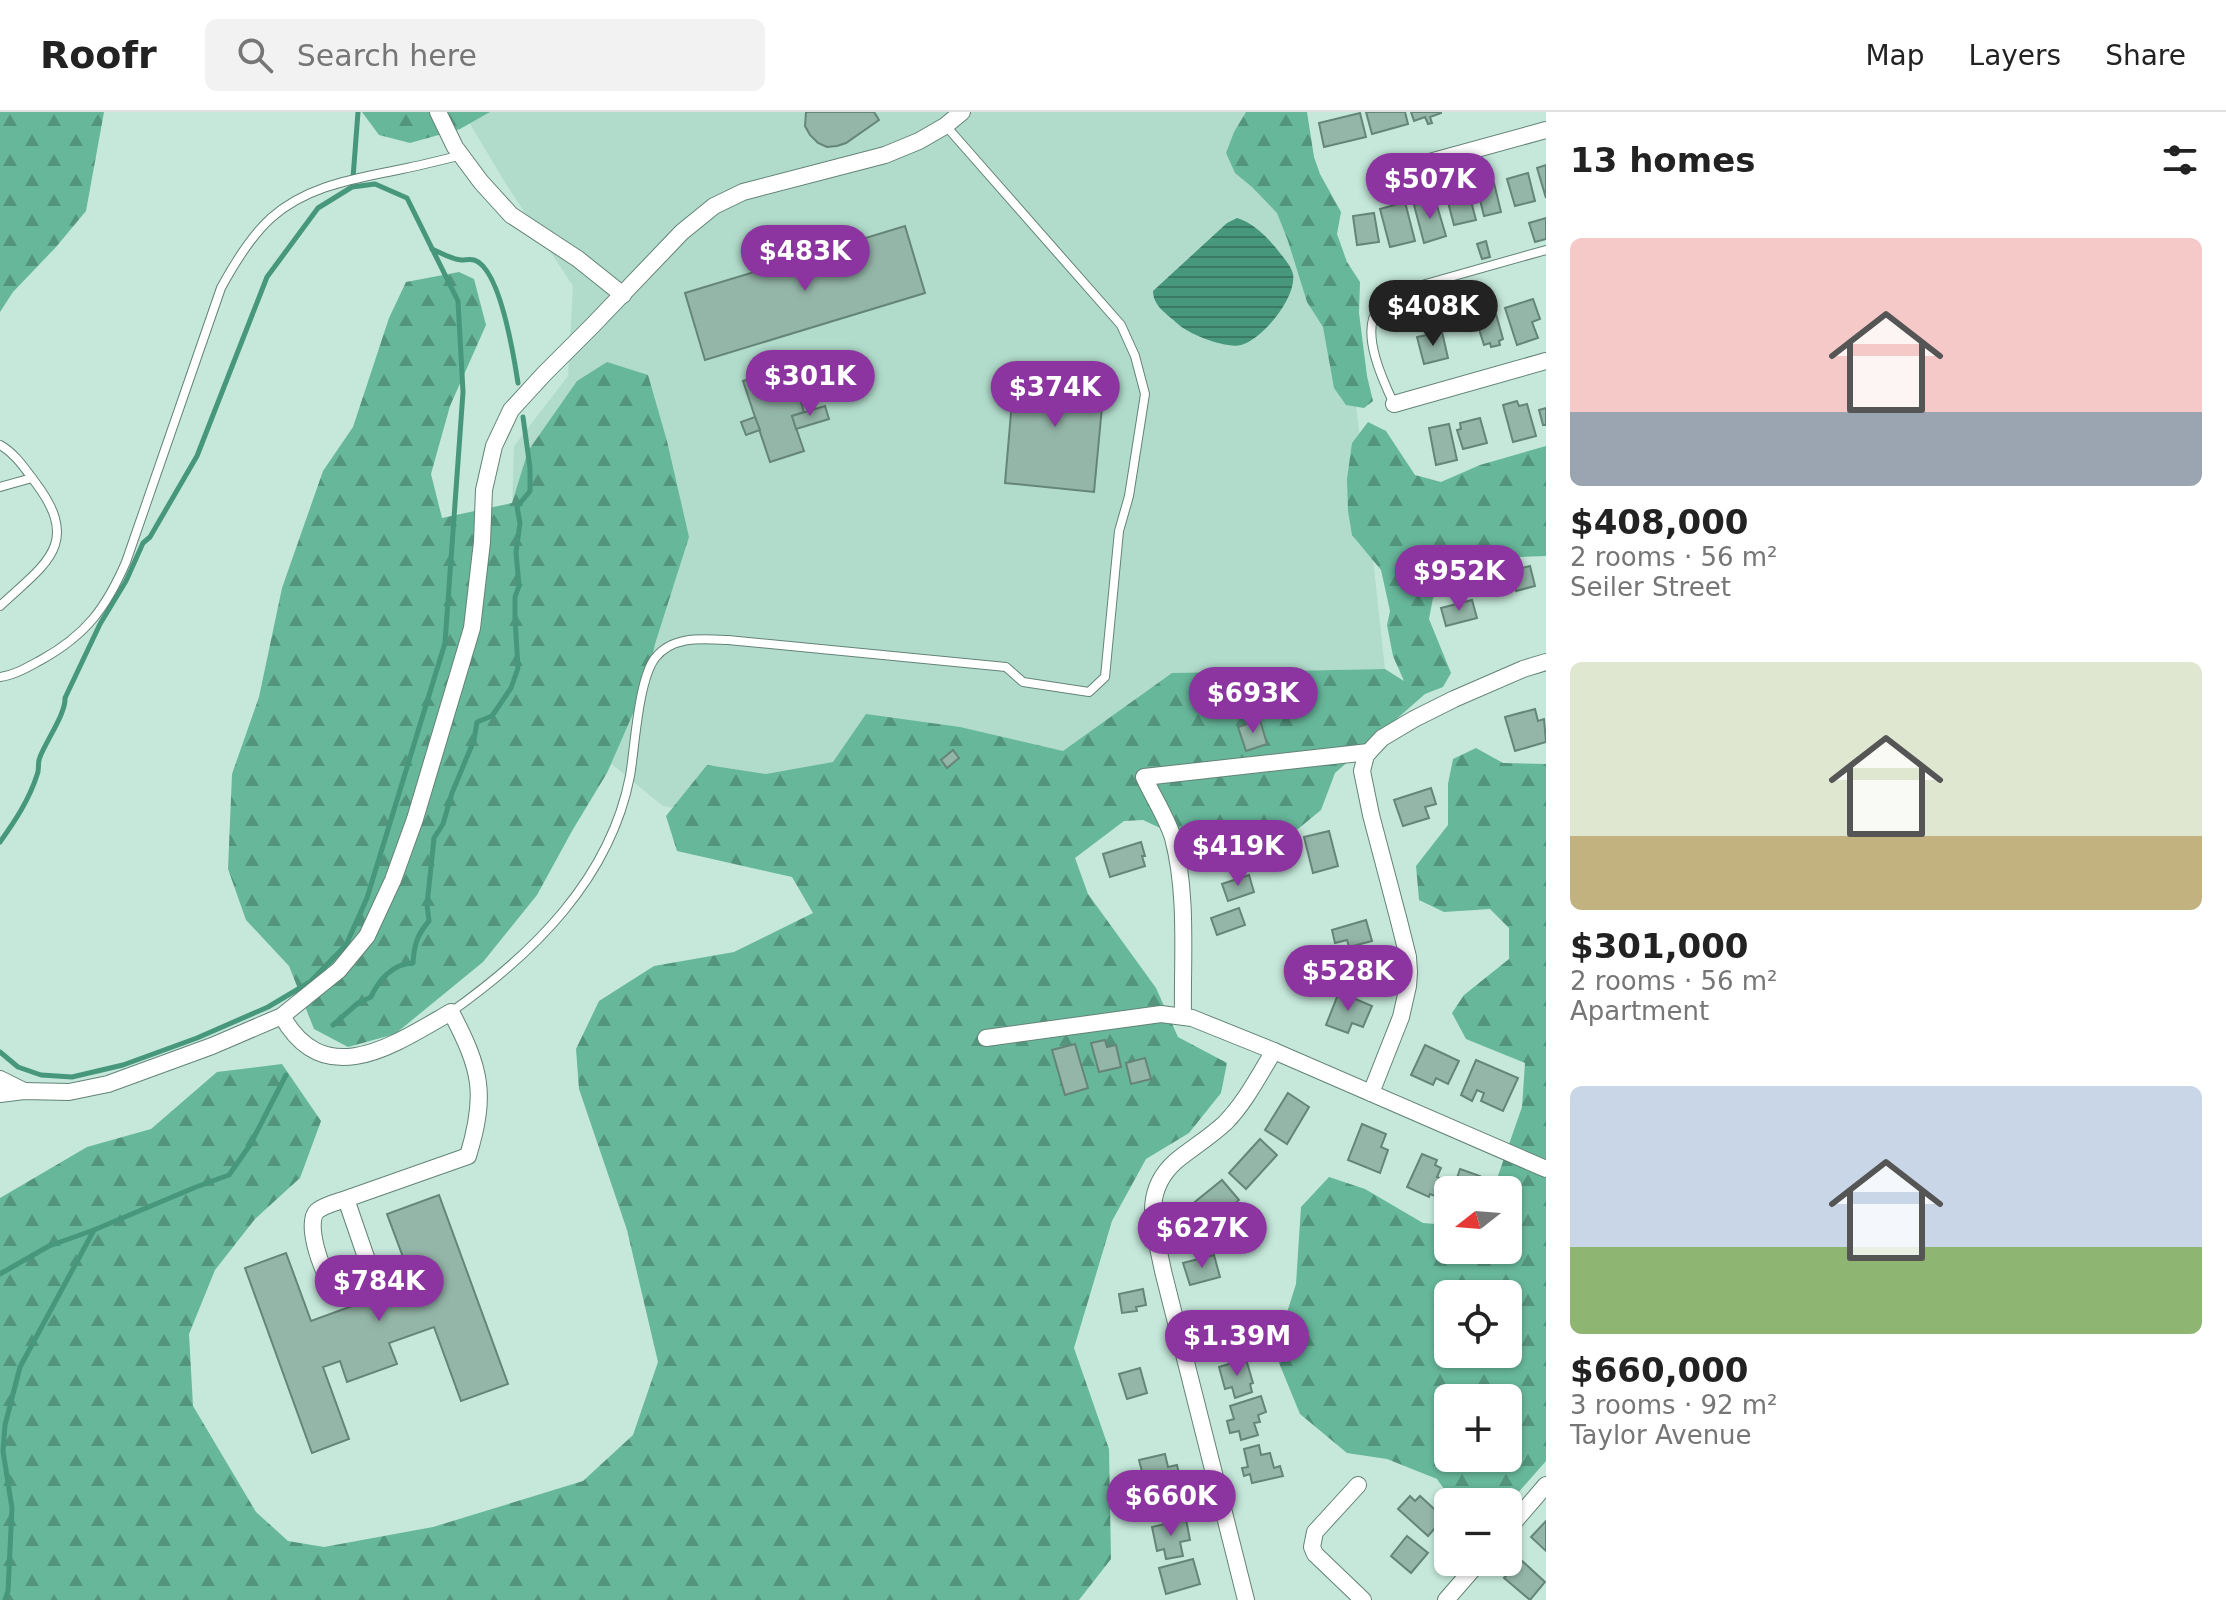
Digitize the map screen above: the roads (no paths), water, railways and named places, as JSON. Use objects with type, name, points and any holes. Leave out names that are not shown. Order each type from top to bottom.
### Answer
[{"type":"street","points":[[438,112],[481,182],[511,215],[578,259],[623,295]]},
{"type":"street","points":[[0,1094],[69,1092],[108,1084],[212,1046],[282,1016],[339,970],[367,936],[393,880],[415,819],[472,628],[482,542],[484,490],[494,446],[511,410],[682,232],[714,206],[743,192],[885,155],[919,141],[962,112]]},
{"type":"street","points":[[1375,177],[1546,130]]},
{"type":"street","points":[[1394,404],[1546,361]]},
{"type":"street","points":[[1371,1093],[1401,1017],[1409,972],[1362,771],[1366,755],[1382,738],[1414,719],[1523,669],[1546,662]]},
{"type":"street","points":[[1183,1016],[1178,862],[1172,835],[1144,777],[1369,752]]},
{"type":"street","points":[[282,1016],[303,1045],[323,1055],[348,1059],[407,1037],[451,1012],[472,1054],[479,1084],[477,1116],[468,1156],[346,1199],[316,1212],[311,1226],[330,1281],[346,1288],[361,1283],[368,1269],[346,1199]]},
{"type":"street","points":[[986,1038],[1116,1019],[1161,1014],[1183,1016],[1274,1051],[1546,1169]]},
{"type":"street","points":[[1246,1600],[1163,1271],[1152,1203],[1160,1178],[1236,1111],[1274,1051]]},
{"type":"street","points":[[0,1079],[24,1091]]},
{"type":"street","points":[[1358,1485],[1315,1532],[1312,1547],[1315,1554],[1363,1600]]},
{"type":"street","points":[[1522,1513],[1546,1485]]},
{"type":"street","points":[[1446,1600],[1467,1576]]},
{"type":"lane","points":[[451,1012],[494,982],[531,949],[597,866],[617,826],[629,780],[639,708],[648,674],[655,658],[671,645],[686,639],[728,640],[1006,667],[1023,682],[1089,692],[1105,677],[1119,531],[1129,496],[1145,394],[1135,356],[1121,325],[945,126]]},
{"type":"lane","points":[[0,677],[25,669],[80,634],[113,592],[221,288],[237,260],[268,220],[288,204],[338,182],[462,155]]},
{"type":"lane","points":[[1394,404],[1378,367],[1371,330],[1379,307],[1415,287],[1546,250]]},
{"type":"lane","points":[[0,445],[32,478],[55,512],[57,527],[56,544],[50,557],[0,606]]},
{"type":"lane","points":[[0,487],[32,478]]},
{"type":"waterway","points":[[353,178],[358,112]]},
{"type":"waterway","points":[[0,842],[30,793],[40,757],[100,624],[126,581],[143,543],[150,537],[197,456],[267,277],[318,208],[352,187],[375,184],[407,198],[458,301],[463,392],[445,643],[367,898],[346,945],[310,982],[268,1007],[197,1038],[123,1065],[72,1077],[41,1075],[18,1067],[0,1052]]},
{"type":"waterway","points":[[432,249],[457,259],[474,260],[491,279],[504,315],[518,383]]},
{"type":"waterway","points":[[333,1025],[358,1003],[371,997],[388,974],[399,966],[413,963],[417,940],[429,921],[427,905],[434,838],[443,824],[474,740],[477,722],[492,716],[511,688],[518,668],[515,597],[519,586],[516,552],[520,523],[517,507],[530,491],[523,417]]},
{"type":"waterway","points":[[0,1274],[49,1246],[229,1175],[250,1145],[286,1075]]},
{"type":"waterway","points":[[5,1600],[12,1508],[3,1451],[5,1425],[20,1367],[94,1230]]}]
